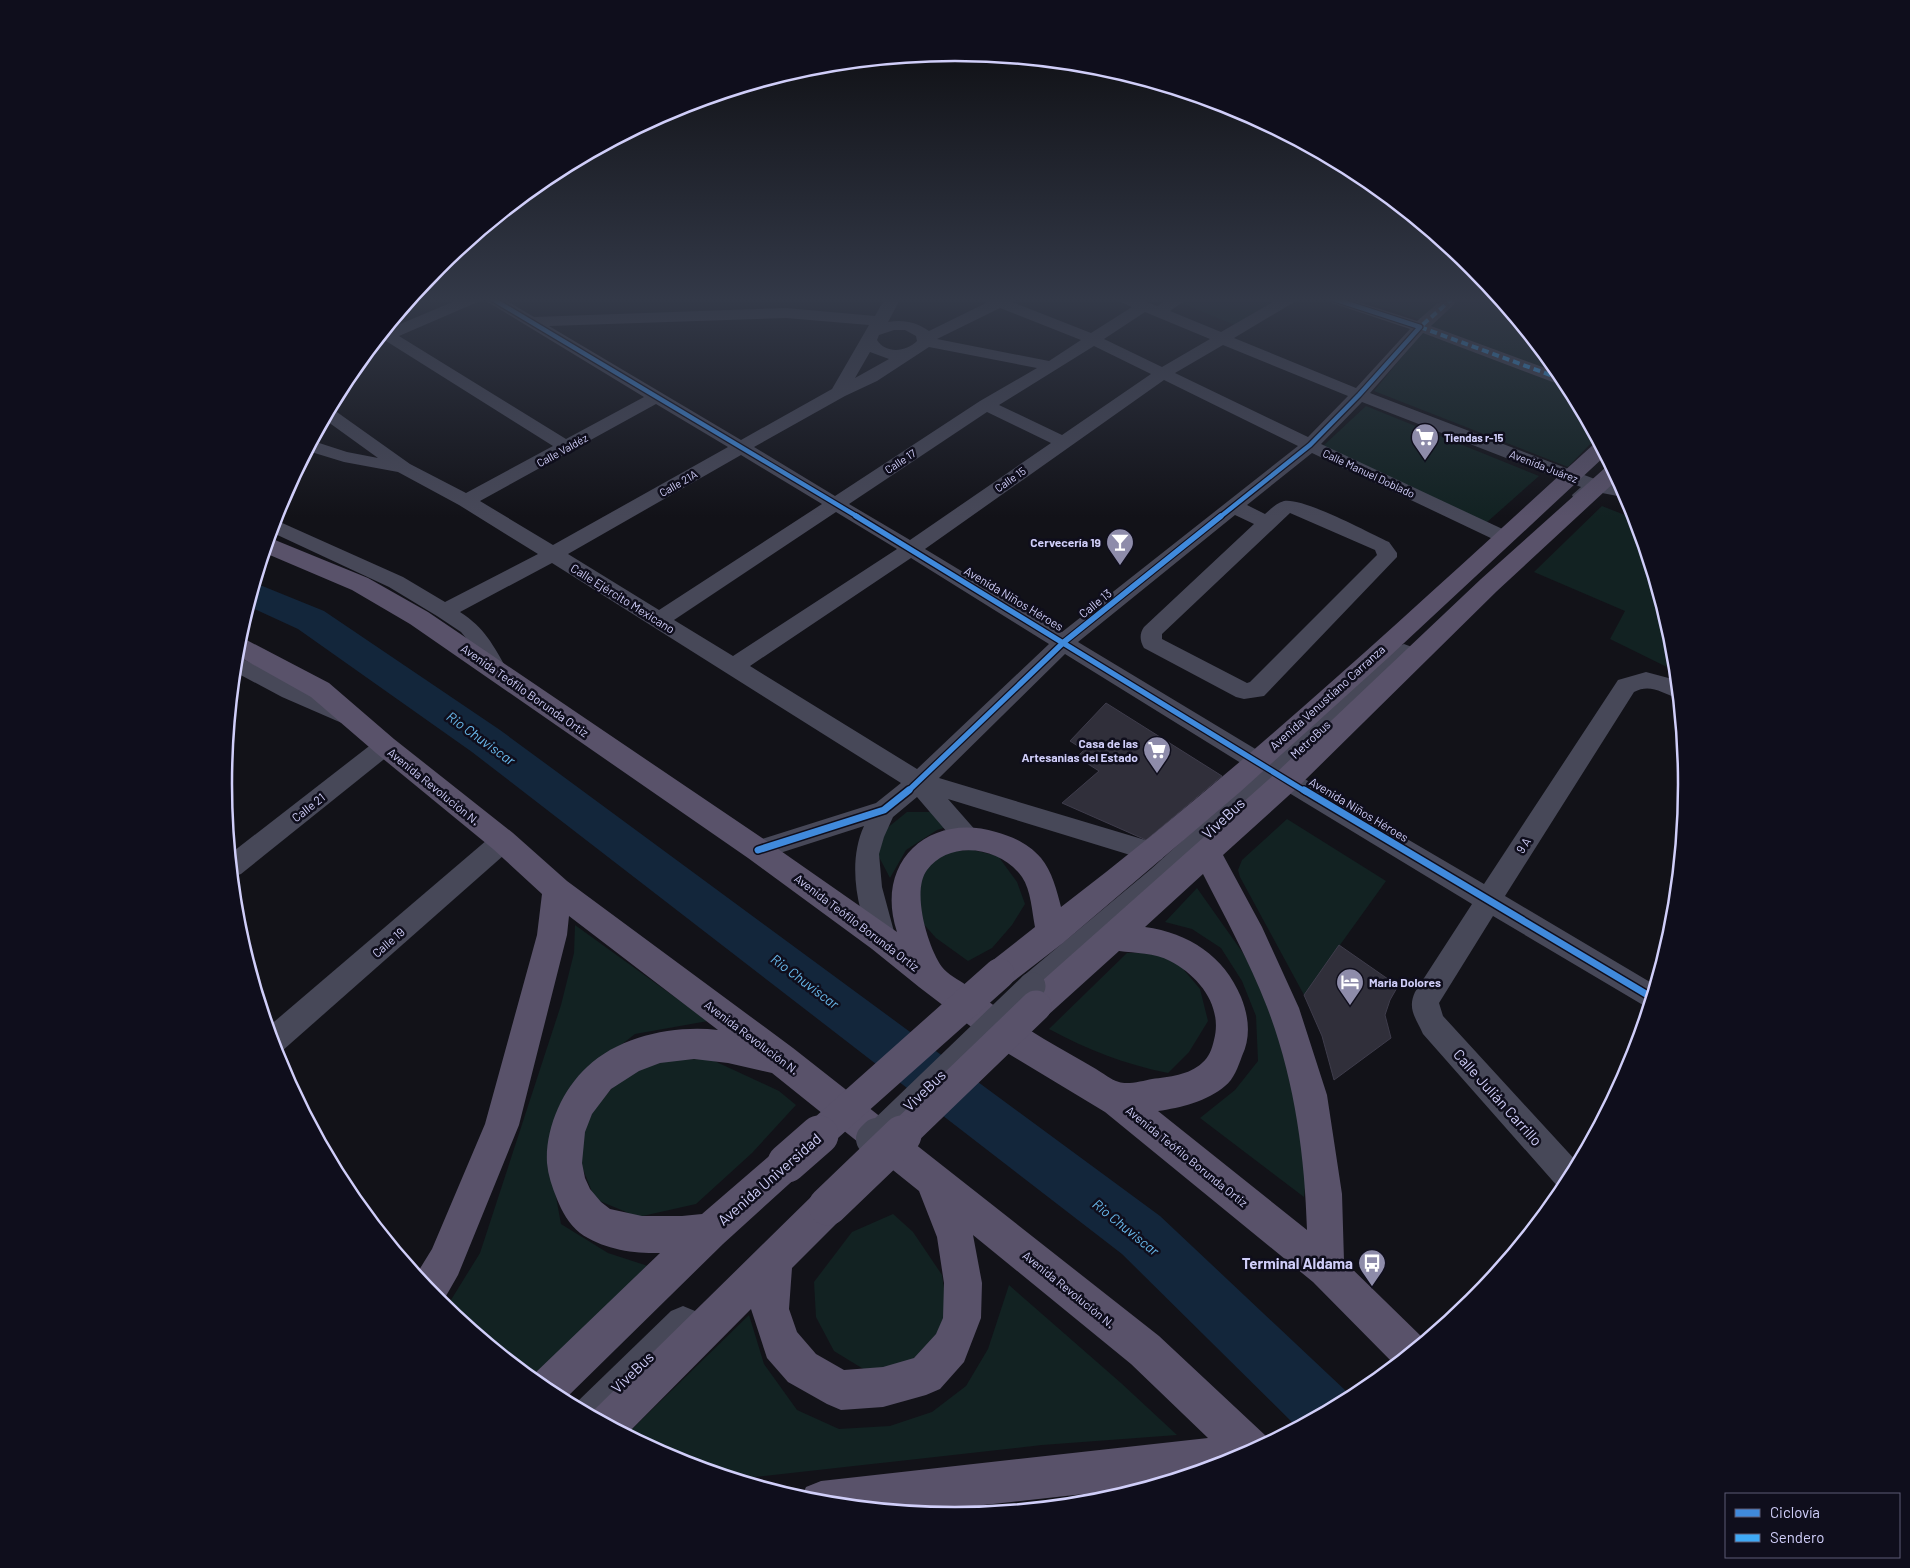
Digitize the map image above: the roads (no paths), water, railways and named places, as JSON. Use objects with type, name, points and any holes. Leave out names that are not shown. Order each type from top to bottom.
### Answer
[{"type":"main road","name":"Avenida Venustiano Carranza","points":[[1034,996],[1114,938],[1206,854],[1274,775],[1504,537],[1597,452]]},
{"type":"main road","name":"Avenida Venustiano Carranza","points":[[999,974],[1052,934],[1153,852],[1274,775],[1496,578],[1562,516],[1606,480]]},
{"type":"main road","name":"Avenida Teófilo Borunda Ortiz","points":[[272,548],[360,584],[420,618],[758,850],[883,939],[930,977],[1011,1037],[1117,1100],[1326,1269],[1406,1348]]},
{"type":"main road","name":"Avenida Revolución N.","points":[[245,648],[320,690],[385,746],[503,842],[557,890],[781,1059],[1145,1350],[1245,1446]]},
{"type":"main road","points":[[930,977],[912,935],[906,907],[907,879],[914,863],[925,852],[947,842],[968,839],[998,843],[1012,850],[1031,867],[1042,890],[1052,934]]},
{"type":"main road","points":[[1206,854],[1251,937],[1283,1008],[1310,1095],[1324,1194],[1326,1269]]},
{"type":"main road","points":[[433,1283],[445,1262],[502,1125],[552,935],[557,890]]},
{"type":"main road","points":[[1114,938],[1160,943],[1181,951],[1203,966],[1218,981],[1228,1002],[1233,1039],[1226,1058],[1214,1075],[1190,1088],[1117,1100]]},
{"type":"main road","name":"Avenida Universidad","points":[[552,1384],[710,1231],[999,974]]},
{"type":"main road","points":[[612,1420],[774,1261],[820,1201],[1034,996]]},
{"type":"main road","points":[[710,1231],[671,1236],[638,1235],[601,1224],[580,1210],[566,1180],[563,1156],[568,1127],[581,1101],[599,1078],[627,1060],[656,1049],[682,1044],[713,1045],[781,1059]]},
{"type":"main road","points":[[774,1261],[770,1309],[780,1344],[802,1368],[840,1390],[883,1387],[926,1376],[950,1348],[962,1318],[963,1283],[955,1237],[932,1179]]},
{"type":"main road","points":[[849,1499],[1214,1458]]},
{"type":"street","points":[[440,371],[566,447]]},
{"type":"street","name":"Avenida Niños Héroes","points":[[614,371],[1064,642],[1274,775]]},
{"type":"street","points":[[839,392],[851,371]]},
{"type":"street","name":"Calle 21A","points":[[444,611],[553,554],[839,392],[880,371]]},
{"type":"street","name":"Calle 17","points":[[659,620],[986,405],[1043,371]]},
{"type":"street","name":"Calle Manuel Doblado","points":[[1159,371],[1504,537]]},
{"type":"street","name":"Calle 15","points":[[734,666],[911,549],[1166,371]]},
{"type":"street","name":"Avenida Juárez","points":[[1300,371],[1570,476],[1606,480]]},
{"type":"street","name":"Calle 13","points":[[758,850],[884,810],[919,782],[1064,642],[1310,445],[1380,371]]},
{"type":"street","name":"Calle Valdéz","points":[[466,501],[657,397]]},
{"type":"street","points":[[986,405],[1063,442]]},
{"type":"street","name":"Calle Ejército Mexicano","points":[[333,417],[404,468],[466,501],[553,554],[919,782]]},
{"type":"street","points":[[316,448],[344,457],[404,468]]},
{"type":"street","points":[[1606,480],[1606,485],[1614,489]]},
{"type":"street","points":[[1233,506],[1267,523]]},
{"type":"street","points":[[1285,507],[1295,507],[1382,546],[1387,553],[1387,557],[1256,690],[1244,691],[1152,643],[1150,635],[1267,523],[1285,507]]},
{"type":"street","points":[[279,529],[396,582],[444,611],[468,627],[479,639],[487,663]]},
{"type":"street","points":[[242,666],[355,721]]},
{"type":"street","name":"9 A","points":[[1428,1016],[1425,1001],[1626,686],[1635,680],[1658,680],[1672,687]]},
{"type":"street","name":"Calle 21","points":[[237,863],[385,746]]},
{"type":"street","points":[[1274,775],[1486,903],[1646,994]]},
{"type":"street","name":"ViveBus","points":[[1034,996],[1160,877],[1274,775]]},
{"type":"street","points":[[919,782],[968,839]]},
{"type":"street","points":[[919,782],[966,794],[1153,852]]},
{"type":"street","points":[[883,939],[867,875],[867,853],[873,833],[884,810]]},
{"type":"street","name":"Calle 19","points":[[278,1037],[503,842]]},
{"type":"street","points":[[1486,903],[1642,1007]]},
{"type":"street","name":"Calle Julián Carrillo","points":[[1428,1016],[1432,1025],[1565,1171]]},
{"type":"street","name":"ViveBus","points":[[594,1410],[770,1241],[820,1201]]},
{"type":"waterway","name":"Rio Chuviscar","points":[[257,596],[311,620],[486,741],[1141,1235],[1320,1407]]},
{"type":"place","name":"Tiendas r-15","points":[[1425,461]]},
{"type":"place","name":"Cervecería 19","points":[[1120,566]]},
{"type":"place","name":"Casa de las Artesanias del Estado","points":[[1157,774]]},
{"type":"place","name":"Maria Dolores","points":[[1350,1006]]},
{"type":"place","name":"Terminal Aldama","points":[[1372,1287]]}]
